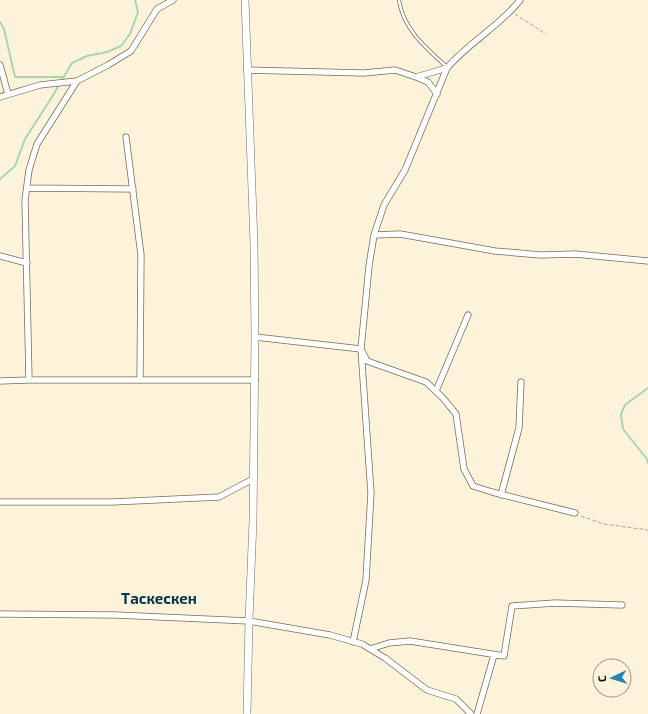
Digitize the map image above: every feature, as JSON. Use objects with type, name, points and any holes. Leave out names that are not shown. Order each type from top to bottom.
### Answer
[{"type":"main road","points":[[245,0],[254,244],[255,337],[253,520],[247,714]]},
{"type":"street","points":[[0,97],[40,85],[77,81],[131,51],[157,9],[174,0]]},
{"type":"street","points":[[353,642],[366,580],[371,493],[361,349],[368,266],[374,235],[384,204],[405,170],[447,68],[459,54],[511,12],[520,0]]},
{"type":"street","points":[[0,65],[8,94]]},
{"type":"street","points":[[416,77],[447,68]]},
{"type":"street","points":[[247,70],[364,73],[395,70],[428,82],[437,94]]},
{"type":"street","points":[[29,380],[26,200],[29,170],[37,144],[77,81]]},
{"type":"street","points":[[126,138],[141,255],[140,380]]},
{"type":"street","points":[[27,188],[133,189]]},
{"type":"street","points":[[374,235],[400,234],[496,251],[541,256],[575,254],[648,261]]},
{"type":"street","points":[[0,256],[27,263]]},
{"type":"street","points":[[436,391],[468,315]]},
{"type":"street","points":[[255,337],[361,349]]},
{"type":"street","points":[[361,349],[367,361],[426,382],[443,398],[456,414],[464,469],[473,486],[502,495],[575,513]]},
{"type":"street","points":[[0,382],[29,380],[254,380]]},
{"type":"street","points":[[502,495],[519,428],[521,382]]},
{"type":"street","points":[[0,502],[112,502],[219,497],[253,479]]},
{"type":"street","points":[[370,649],[389,643],[410,641],[504,656],[512,606],[555,603],[622,605]]},
{"type":"street","points":[[0,614],[116,615],[249,621],[330,635],[362,644],[385,658],[427,690],[456,699],[471,714]]},
{"type":"street","points":[[478,714],[494,655]]},
{"type":"lane","points":[[399,0],[400,11],[414,36],[447,68]]},
{"type":"path","points":[[511,12],[546,34]]},
{"type":"path","points":[[575,513],[604,524],[648,530]]},
{"type":"waterway","points":[[0,179],[15,166],[25,139],[72,63],[87,56],[107,52],[121,46],[130,34],[138,12],[135,0]]},
{"type":"waterway","points":[[0,22],[4,29],[15,77],[64,77]]},
{"type":"waterway","points":[[648,388],[625,405],[621,414],[623,429],[647,459],[648,463]]},
{"type":"district","name":"Таскескен","points":[[159,599]]}]
